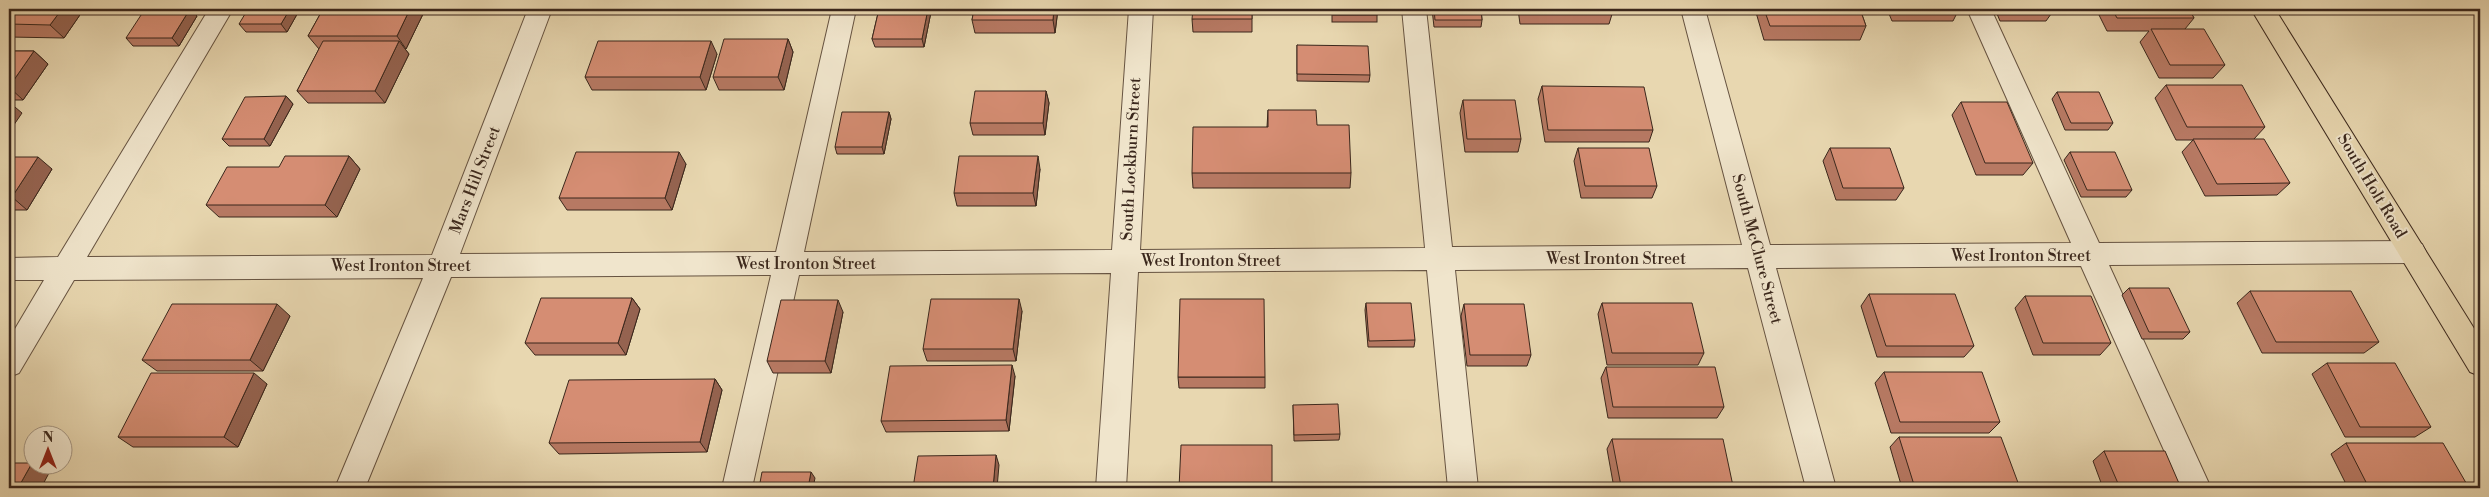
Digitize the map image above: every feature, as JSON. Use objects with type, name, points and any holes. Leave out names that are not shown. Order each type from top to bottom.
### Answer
[{"type":"main road","name":"South Holt Road","points":[[2263,9],[2480,363]]},
{"type":"street","points":[[9,364],[221,9]]},
{"type":"street","name":"Mars Hill Street","points":[[350,488],[442,265],[540,9]]},
{"type":"street","points":[[737,488],[844,9]]},
{"type":"street","name":"South Lockburn Street","points":[[1111,488],[1141,9]]},
{"type":"street","points":[[1414,9],[1463,488]]},
{"type":"street","name":"South McClure Street","points":[[1693,9],[1821,488]]},
{"type":"street","points":[[1979,9],[2196,488]]},
{"type":"street","name":"West Ironton Street","points":[[9,269],[2412,252]]},
{"type":"building","points":[[9,9],[62,9],[50,25],[9,24]]},
{"type":"building","points":[[145,9],[190,9],[172,38],[126,38]]},
{"type":"building","points":[[248,9],[290,9],[281,24],[239,24]]},
{"type":"building","points":[[323,9],[410,9],[397,36],[308,36]]},
{"type":"building","points":[[879,9],[928,9],[922,39],[872,39]]},
{"type":"building","points":[[974,9],[1054,9],[1053,20],[972,20]]},
{"type":"building","points":[[1193,9],[1252,9],[1252,19],[1192,19]]},
{"type":"building","points":[[1333,9],[1377,9],[1377,15],[1333,15]]},
{"type":"building","points":[[1434,9],[1481,9],[1482,20],[1435,20]]},
{"type":"building","points":[[1523,9],[1613,9],[1613,11],[1524,11]]},
{"type":"building","points":[[1764,9],[1860,9],[1866,26],[1770,26]]},
{"type":"building","points":[[1894,9],[1955,9],[1957,13],[1896,14]]},
{"type":"building","points":[[2003,9],[2048,9],[2051,14],[2005,14]]},
{"type":"building","points":[[2112,9],[2189,9],[2194,18],[2117,18]]},
{"type":"building","points":[[2151,29],[2204,29],[2225,65],[2170,65]]},
{"type":"building","points":[[724,39],[788,39],[778,77],[713,77]]},
{"type":"building","points":[[323,41],[399,41],[375,91],[297,91]]},
{"type":"building","points":[[598,41],[711,41],[700,77],[585,77]]},
{"type":"building","points":[[1297,45],[1368,46],[1370,75],[1297,74]]},
{"type":"building","points":[[9,51],[34,51],[9,87]]},
{"type":"building","points":[[2166,85],[2242,85],[2265,127],[2187,127]]},
{"type":"building","points":[[1542,86],[1644,87],[1653,130],[1548,130]]},
{"type":"building","points":[[975,91],[1046,91],[1043,123],[970,123]]},
{"type":"building","points":[[2057,92],[2099,92],[2113,123],[2071,123]]},
{"type":"building","points":[[286,96],[264,139],[222,139],[245,97]]},
{"type":"building","points":[[1463,100],[1515,100],[1521,139],[1467,139]]},
{"type":"building","points":[[1961,102],[2007,102],[2033,163],[1985,163]]},
{"type":"building","points":[[1268,110],[1316,110],[1317,125],[1349,125],[1351,173],[1192,173],[1193,127],[1268,127]]},
{"type":"building","points":[[842,112],[889,112],[882,147],[835,147]]},
{"type":"building","points":[[2193,139],[2264,139],[2290,183],[2217,184]]},
{"type":"building","points":[[1578,148],[1649,148],[1657,186],[1585,186]]},
{"type":"building","points":[[1830,148],[1890,148],[1904,188],[1843,188]]},
{"type":"building","points":[[576,152],[679,152],[665,198],[559,198]]},
{"type":"building","points":[[2070,152],[2115,152],[2132,190],[2087,190]]},
{"type":"building","points":[[285,156],[349,156],[325,205],[206,205],[227,167],[279,167]]},
{"type":"building","points":[[959,156],[1038,156],[1033,193],[954,193]]},
{"type":"building","points":[[9,157],[38,157],[12,197],[9,197]]},
{"type":"building","points":[[2129,288],[2169,288],[2190,332],[2149,332]]},
{"type":"building","points":[[2250,291],[2351,291],[2379,342],[2276,342]]},
{"type":"building","points":[[1869,294],[1955,294],[1974,346],[1886,346]]},
{"type":"building","points":[[2025,296],[2091,296],[2111,343],[2043,343]]},
{"type":"building","points":[[541,298],[632,298],[618,343],[525,343]]},
{"type":"building","points":[[931,299],[1019,299],[1013,349],[923,349]]},
{"type":"building","points":[[1180,299],[1264,299],[1265,377],[1178,377]]},
{"type":"building","points":[[781,300],[838,300],[825,361],[767,361]]},
{"type":"building","points":[[1366,303],[1411,303],[1415,340],[1369,341]]},
{"type":"building","points":[[1602,303],[1692,303],[1704,353],[1612,353]]},
{"type":"building","points":[[172,304],[277,304],[250,360],[142,360]]},
{"type":"building","points":[[1464,304],[1524,304],[1531,355],[1470,355]]},
{"type":"building","points":[[2327,363],[2395,363],[2431,427],[2360,427]]},
{"type":"building","points":[[1012,365],[1006,420],[881,421],[890,366]]},
{"type":"building","points":[[1606,367],[1715,367],[1724,407],[1613,407]]},
{"type":"building","points":[[1884,372],[1982,372],[2000,422],[1900,422]]},
{"type":"building","points":[[151,373],[254,373],[224,437],[118,437]]},
{"type":"building","points":[[715,379],[700,442],[549,443],[569,380]]},
{"type":"building","points":[[1338,404],[1340,434],[1294,435],[1293,405]]},
{"type":"building","points":[[1899,437],[2001,437],[2020,488],[1915,488]]},
{"type":"building","points":[[1612,439],[1723,439],[1733,486],[1621,486]]},
{"type":"building","points":[[2346,443],[2443,443],[2469,488],[2369,488]]},
{"type":"building","points":[[1181,445],[1272,445],[1272,488],[1179,488]]},
{"type":"building","points":[[2104,451],[2165,451],[2181,488],[2120,488]]},
{"type":"building","points":[[996,455],[993,488],[913,488],[918,456]]},
{"type":"building","points":[[9,463],[22,463],[22,474],[26,474],[18,488],[9,488]]},
{"type":"building","points":[[762,472],[811,472],[808,488],[759,488]]}]
